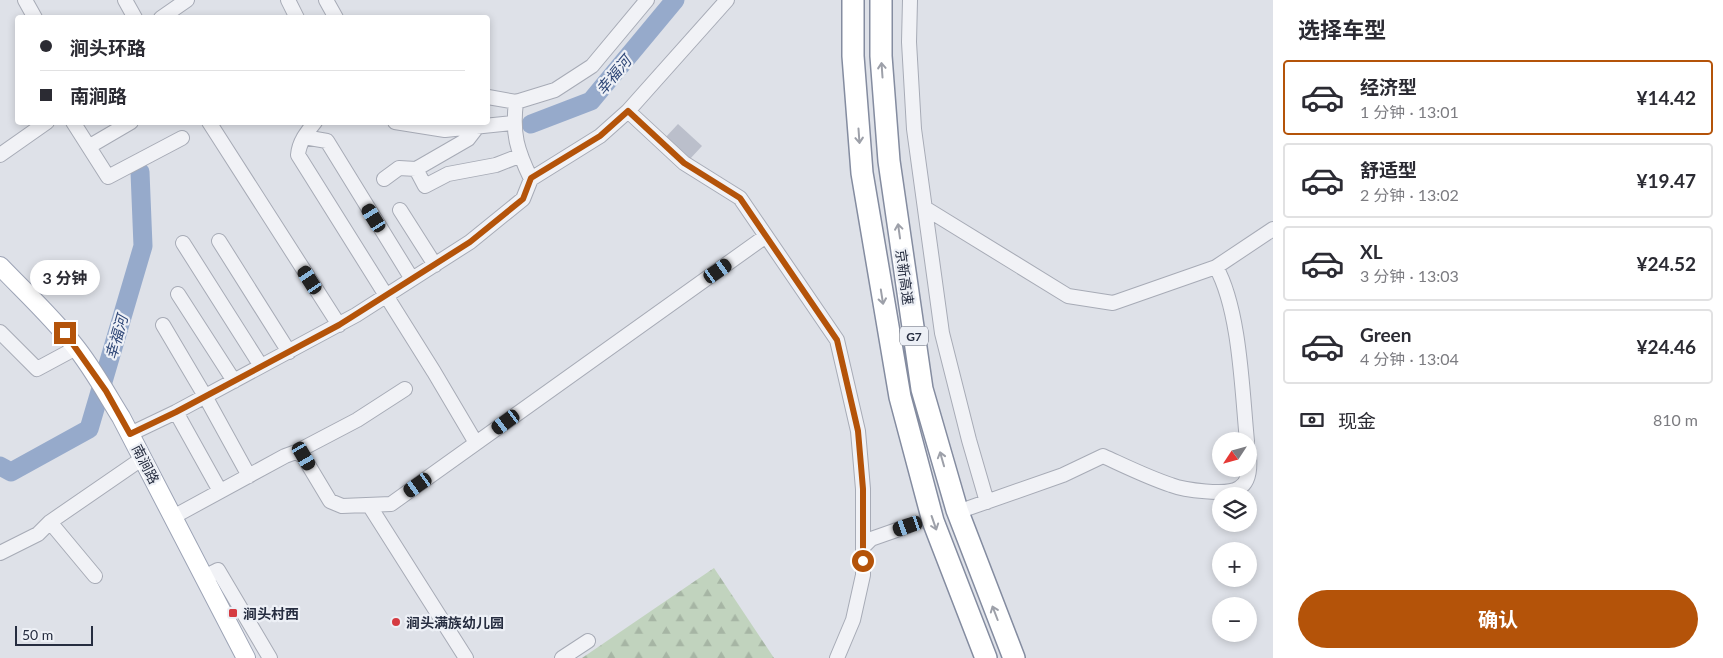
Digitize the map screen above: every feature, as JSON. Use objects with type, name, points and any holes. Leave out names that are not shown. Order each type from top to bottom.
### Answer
[{"type":"highway","name":"京新高速","points":[[853,0],[853,56],[862,172],[900,397],[933,521],[986,658]]},
{"type":"highway","name":"京新高速","points":[[881,0],[881,56],[889,161],[922,389],[956,510],[1014,658]]},
{"type":"main road","name":"南涧路","points":[[0,266],[65,333],[121,417],[246,658]]},
{"type":"street","points":[[26,0],[34,15]]},
{"type":"street","points":[[125,0],[133,15]]},
{"type":"street","points":[[164,15],[187,0]]},
{"type":"street","points":[[288,0],[296,15]]},
{"type":"street","points":[[326,0],[334,15]]},
{"type":"street","points":[[490,97],[516,102],[555,90],[592,66],[647,0]]},
{"type":"street","points":[[130,434],[176,412],[339,325],[470,242],[523,199],[531,178],[600,136],[628,111],[727,0]]},
{"type":"street","points":[[910,0],[909,42],[914,128],[942,333],[987,502]]},
{"type":"street","points":[[516,102],[513,123],[520,156],[531,178]]},
{"type":"street","points":[[628,111],[684,163],[740,198],[837,340],[858,431],[863,489],[863,574],[853,620],[837,658]]},
{"type":"street","points":[[490,125],[513,123]]},
{"type":"street","points":[[0,155],[43,125]]},
{"type":"street","points":[[75,125],[108,176],[182,138]]},
{"type":"street","points":[[90,146],[126,125]]},
{"type":"street","points":[[211,125],[339,325]]},
{"type":"street","points":[[313,125],[298,149],[298,155],[476,444]]},
{"type":"street","points":[[414,125],[446,130],[490,125]]},
{"type":"street","points":[[384,178],[399,168],[416,169],[468,139],[478,126]]},
{"type":"street","points":[[304,137],[327,142],[412,279]]},
{"type":"street","points":[[416,169],[425,186],[448,174],[496,164],[520,156]]},
{"type":"street","points":[[925,208],[1068,296],[1113,304],[1216,267],[1273,230]]},
{"type":"street","points":[[400,210],[435,265]]},
{"type":"street","points":[[296,452],[304,456],[330,501],[342,506],[390,504],[766,236]]},
{"type":"street","points":[[219,241],[289,352]]},
{"type":"street","points":[[183,243],[261,366]]},
{"type":"street","points":[[1216,267],[1224,282],[1234,328],[1246,432]]},
{"type":"street","points":[[178,294],[234,381]]},
{"type":"street","points":[[162,326],[205,396],[249,476]]},
{"type":"street","points":[[0,332],[37,369],[76,348]]},
{"type":"street","points":[[173,517],[285,456],[357,420],[405,389]]},
{"type":"street","points":[[176,412],[220,491]]},
{"type":"street","points":[[966,509],[1063,475],[1102,456],[1172,486],[1218,493],[1241,487],[1247,478]]},
{"type":"street","points":[[0,553],[38,534],[50,522],[142,458]]},
{"type":"street","points":[[369,505],[461,656]]},
{"type":"street","points":[[50,522],[95,576]]},
{"type":"street","points":[[863,547],[871,539],[908,526]]},
{"type":"street","points":[[204,577],[218,570],[270,658]]},
{"type":"street","points":[[562,658],[588,641]]},
{"type":"green space","points":[[714,568],[774,658],[582,658]]},
{"type":"building","points":[[678,124],[702,146],[689,160],[665,138]]},
{"type":"waterway","name":"幸福河","points":[[531,124],[591,101],[675,0]]},
{"type":"waterway","name":"幸福河","points":[[0,466],[11,472],[89,429],[143,246],[140,172]]},
{"type":"tunnel","points":[[908,526],[965,509]]},
{"type":"place","name":"涧头村西","points":[[233,613]]},
{"type":"place","name":"涧头满族幼儿园","points":[[396,622]]},
{"type":"route","points":[[65,333],[106,391],[130,434],[176,412],[339,325],[470,242],[523,199],[531,178],[600,136],[628,111],[684,163],[740,198],[837,340],[858,431],[863,489],[863,561]]}]
